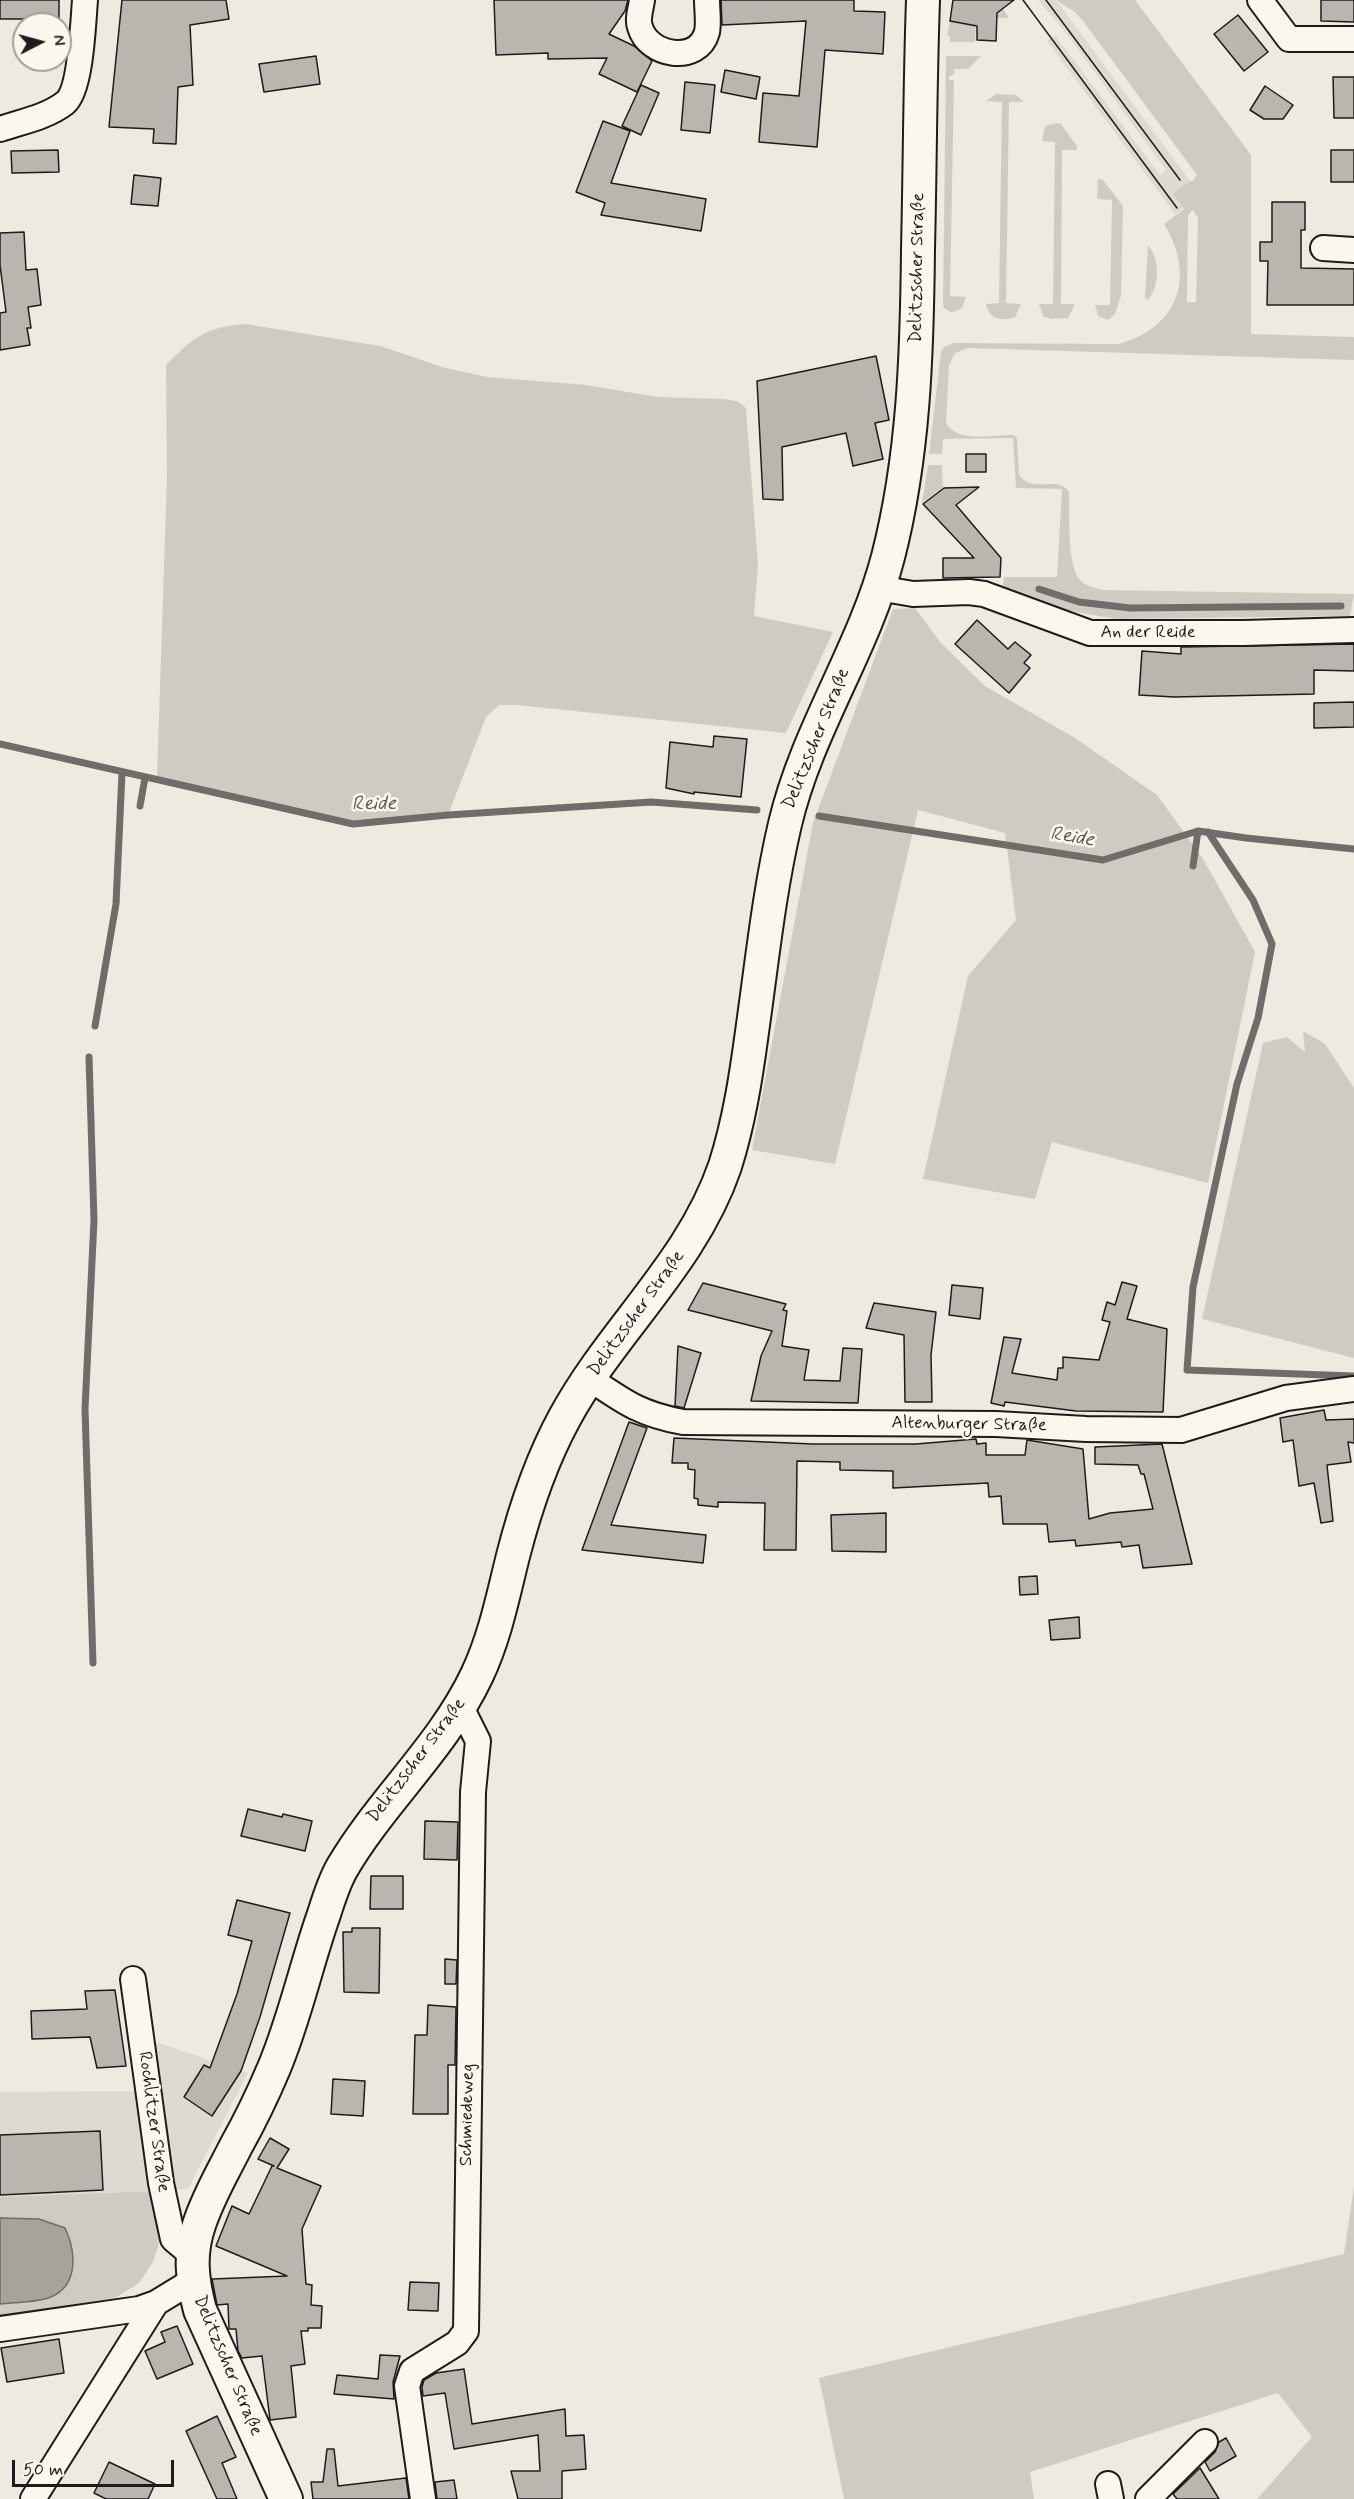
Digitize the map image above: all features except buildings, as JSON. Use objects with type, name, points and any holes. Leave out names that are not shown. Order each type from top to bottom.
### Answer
[{"type":"main road","name":"Delitzscher Straße","points":[[286,2499],[200,2310],[192,2268],[198,2227],[212,2192],[239,2142],[274,2067],[336,1878],[360,1838],[461,1707],[480,1669],[506,1591],[533,1491],[564,1418],[589,1378],[675,1264],[707,1208],[723,1170],[744,1089],[775,867],[788,813],[808,752],[878,588],[888,559],[900,499],[914,395],[917,329],[922,0]]},
{"type":"main road","name":"Delitzscher Straße","points":[[921,51],[930,0]]},
{"type":"street","points":[[0,129],[46,113],[65,102],[74,92],[79,75],[85,0]]},
{"type":"street","points":[[642,0],[639,24],[642,34],[652,43],[672,53],[688,53],[699,48],[707,32],[706,0]]},
{"type":"street","points":[[1260,0],[1289,39],[1354,39]]},
{"type":"street","points":[[1323,249],[1354,250]]},
{"type":"street","name":"An der Reide","points":[[878,588],[913,594],[969,592],[984,594],[1090,633],[1354,630]]},
{"type":"street","name":"Altenburger Straße","points":[[589,1378],[629,1406],[655,1417],[683,1422],[996,1424],[1086,1429],[1181,1430],[1286,1398],[1354,1389]]},
{"type":"street","name":"Schmiedeweg","points":[[423,2499],[407,2386],[412,2371],[457,2343],[466,2331],[473,1792],[478,1741],[461,1707]]},
{"type":"street","name":"Rochlitzer Straße","points":[[133,1979],[161,2183],[173,2239],[192,2268]]},
{"type":"street","points":[[33,2499],[156,2304],[192,2268]]},
{"type":"street","points":[[0,2329],[139,2309],[156,2304]]},
{"type":"street","points":[[1148,2499],[1205,2442]]},
{"type":"shaded area","points":[[1038,0],[1055,0],[1059,4],[1190,181],[1174,194],[1183,208],[1175,214],[1047,41],[1055,35],[1160,175],[1166,170],[1063,29]]},
{"type":"shaded area","points":[[1056,0],[1135,0],[1251,155],[1251,334],[1354,337],[1354,360],[968,348],[955,353],[949,365],[946,423],[951,429],[967,436],[1013,435],[1017,438],[1019,474],[1024,480],[1037,484],[1059,485],[1069,492],[1073,564],[1076,574],[1088,586],[1103,590],[1354,594],[1350,616],[1116,619],[1070,611],[1003,588],[1004,577],[1057,577],[1062,489],[1016,488],[1013,438],[943,439],[942,454],[929,454],[941,352],[944,347],[954,343],[1119,344],[1139,336],[1156,325],[1168,312],[1176,297],[1180,280],[1179,262],[1174,243],[1164,224],[1184,209],[1173,194],[1193,181],[1197,175],[1075,12]],"holes":[[[1193,210],[1198,218],[1196,302],[1187,302],[1188,215]]]},
{"type":"shaded area","points":[[1003,9],[1009,18],[976,18],[975,42],[950,42],[950,36],[947,36],[950,21],[956,22],[997,13]]},
{"type":"shaded area","points":[[946,56],[981,56],[968,69],[954,69],[954,75],[949,76],[949,80],[954,80],[950,296],[966,297],[962,308],[952,313],[944,308],[943,304]]},
{"type":"shaded area","points":[[996,94],[1016,95],[1024,102],[1009,102],[1006,303],[1021,304],[1015,317],[1005,319],[993,316],[986,304],[999,303],[1002,102],[986,101]]},
{"type":"shaded area","points":[[1061,124],[1077,146],[1077,150],[1062,150],[1061,304],[1075,304],[1068,318],[1051,319],[1043,316],[1039,304],[1053,304],[1055,142],[1042,141],[1045,126]]},
{"type":"shaded area","points":[[1098,179],[1103,180],[1123,206],[1121,296],[1115,314],[1108,320],[1098,316],[1095,305],[1110,305],[1112,200],[1097,199]]},
{"type":"shaded area","points":[[1148,245],[1155,257],[1157,272],[1155,287],[1148,300],[1145,298]]},
{"type":"shaded area","points":[[246,324],[380,346],[442,367],[487,377],[587,385],[657,397],[737,401],[746,408],[758,565],[754,616],[833,632],[786,733],[499,705],[486,717],[448,815],[353,824],[157,777],[167,477],[166,365],[201,335],[232,325]]},
{"type":"shaded area","points":[[928,465],[942,465],[943,487],[922,503]]},
{"type":"shaded area","points":[[915,608],[940,642],[985,686],[1075,738],[1157,795],[1202,857],[1255,952],[1208,1183],[1052,1142],[1035,1199],[923,1179],[968,976],[1016,920],[1005,833],[918,810],[835,1164],[752,1150],[813,823],[893,609]]},
{"type":"shaded area","points":[[1303,1031],[1325,1044],[1354,1088],[1354,1358],[1202,1319],[1263,1043],[1287,1037],[1305,1052]]},
{"type":"shaded area","points":[[153,2041],[248,2073],[188,2189],[0,2197],[0,2092],[144,2091]]},
{"type":"shaded area","points":[[1354,2187],[1354,2499],[1257,2499],[1312,2437],[1278,2393],[1030,2472],[1034,2499],[844,2499],[819,2378],[1344,2254]]},
{"type":"shaded area","points":[[153,2191],[159,2244],[153,2262],[139,2283],[115,2298],[0,2316],[0,2197]]},
{"type":"shaded area","points":[[0,2218],[39,2219],[65,2228],[69,2237],[73,2267],[67,2284],[60,2292],[39,2300],[0,2304]]},
{"type":"waterway","points":[[1039,589],[1079,602],[1130,608],[1341,606]]},
{"type":"waterway","name":"Reide","points":[[0,744],[353,824],[448,815],[651,802],[757,810]]},
{"type":"waterway","points":[[95,1026],[116,904],[122,773]]},
{"type":"waterway","points":[[140,806],[145,778]]},
{"type":"waterway","name":"Reide","points":[[819,816],[1103,860],[1198,831],[1354,849]]},
{"type":"waterway","points":[[1193,866],[1198,831]]},
{"type":"waterway","points":[[1208,832],[1253,900],[1272,944],[1258,1018],[1237,1084],[1193,1287],[1187,1370],[1354,1376]]},
{"type":"waterway","points":[[89,1057],[94,1220],[85,1409],[93,1663]]},
{"type":"tram line","points":[[1023,0],[1177,208]]},
{"type":"tram line","points":[[1046,0],[1180,180]]}]
